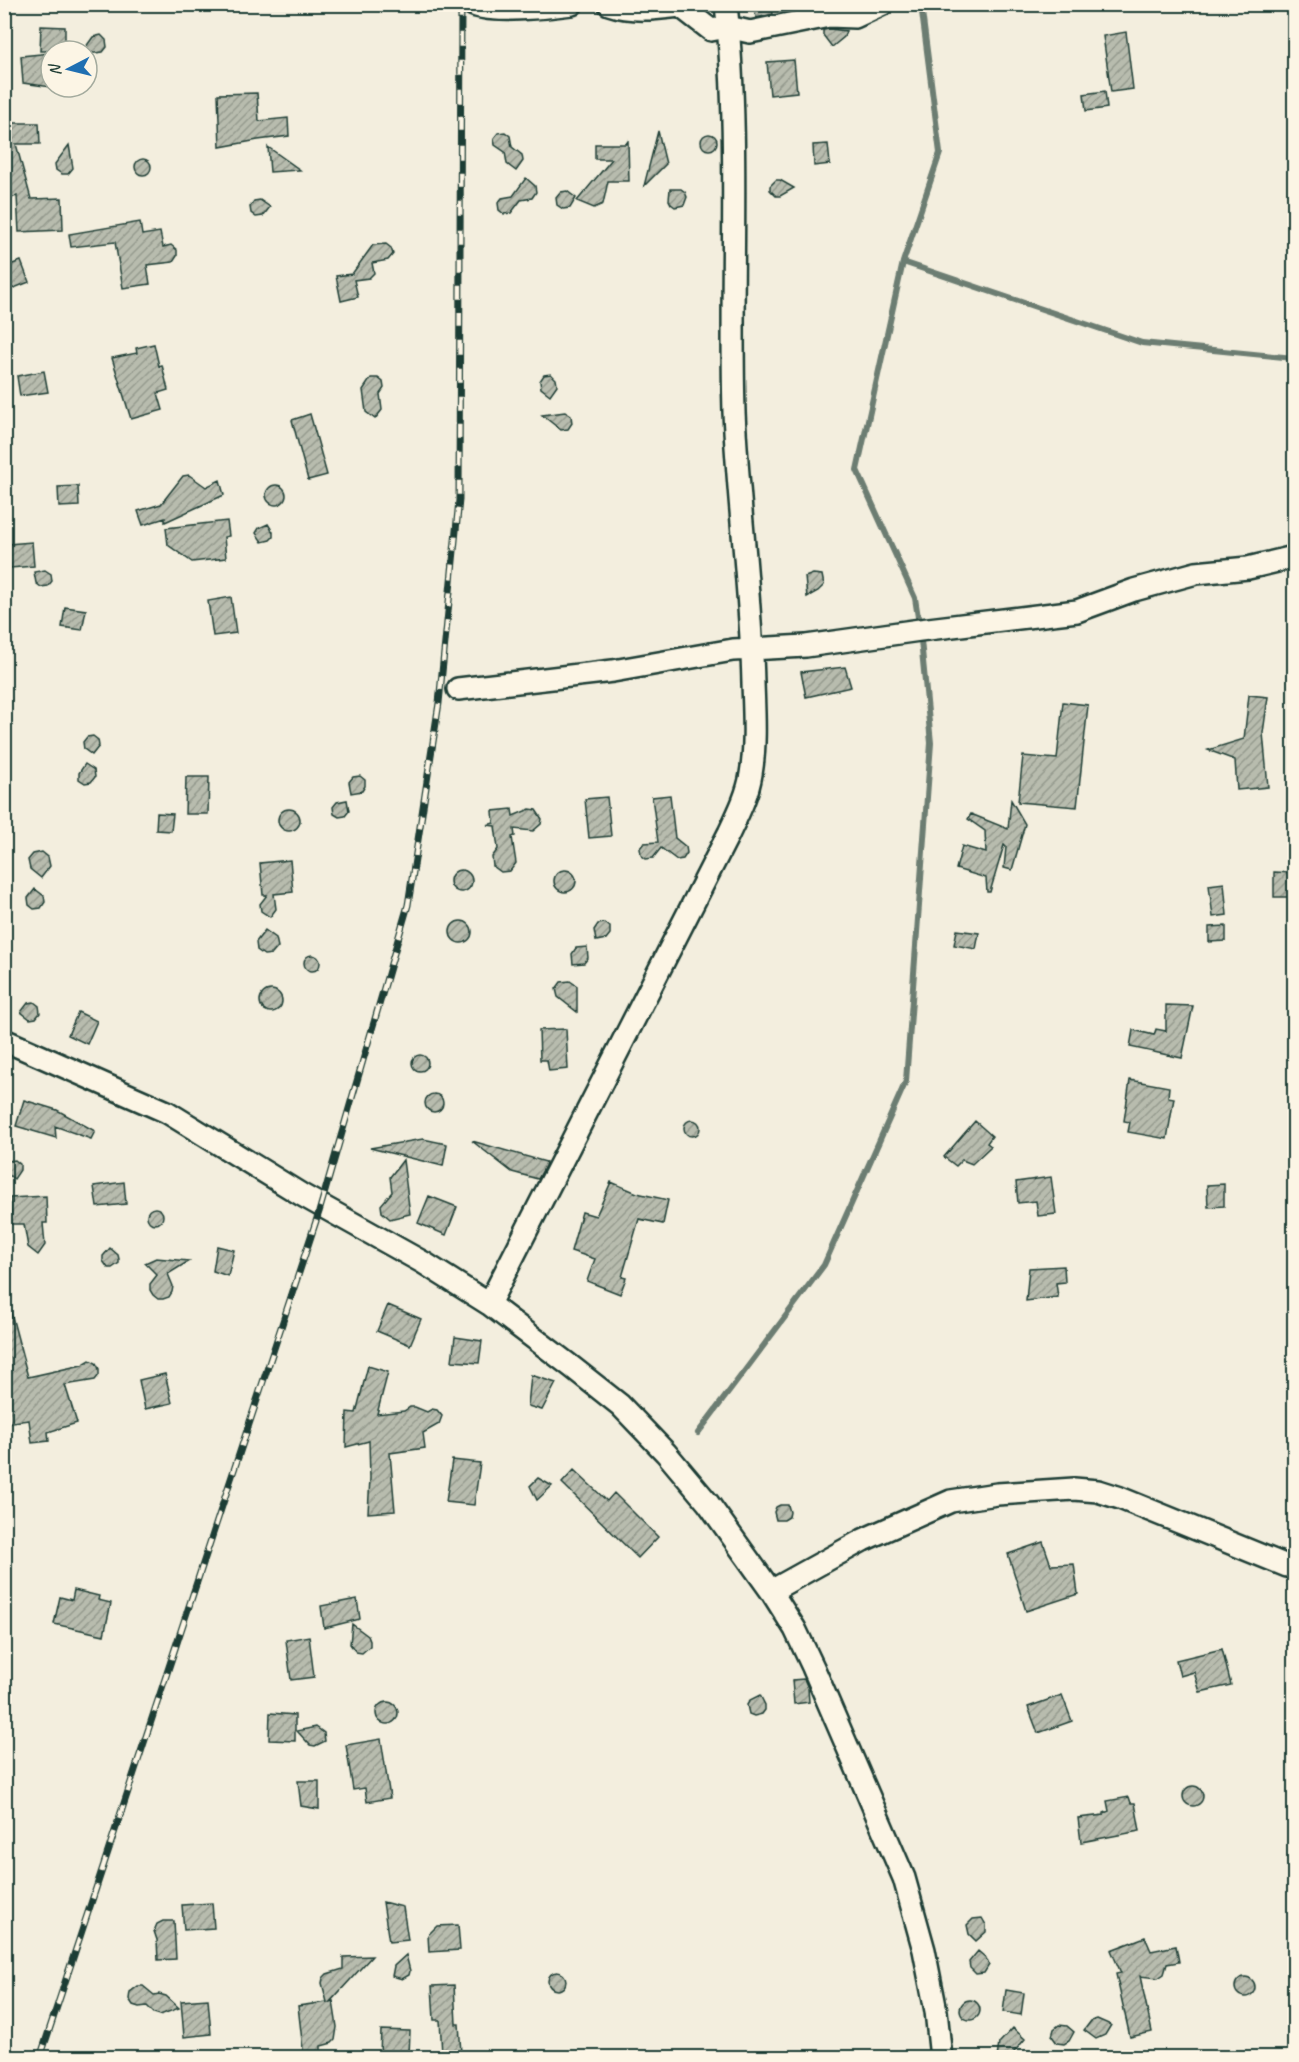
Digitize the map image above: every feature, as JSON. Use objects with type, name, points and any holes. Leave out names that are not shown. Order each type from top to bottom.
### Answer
[{"type":"street","points":[[472,4],[483,9],[541,8],[572,4]]},
{"type":"street","points":[[609,4],[624,9],[658,9],[680,6],[711,30],[728,27],[750,32],[829,16],[855,17],[883,4]]},
{"type":"street","points":[[489,1304],[741,806],[751,776],[754,736],[752,647],[735,413],[734,106],[726,4]]},
{"type":"street","points":[[458,689],[613,671],[752,647],[806,646],[1077,611],[1134,590],[1196,573],[1248,568],[1294,557]]},
{"type":"street","points":[[4,1040],[167,1112],[302,1195],[424,1263],[489,1304],[620,1405],[666,1453],[708,1503],[771,1591],[795,1629],[813,1667],[904,1878],[924,1950],[936,2011],[941,2058]]},
{"type":"street","points":[[771,1591],[863,1540],[951,1501],[997,1494],[1074,1489],[1098,1491],[1120,1498],[1287,1566],[1294,1566]]},
{"type":"building","points":[[754,4],[772,4],[773,14],[756,18]]},
{"type":"building","points":[[41,26],[65,27],[65,39],[40,39]]},
{"type":"building","points":[[823,30],[846,31],[844,37],[832,47],[823,35]]},
{"type":"building","points":[[1126,32],[1133,89],[1111,92],[1103,36]]},
{"type":"building","points":[[101,35],[106,40],[107,47],[103,52],[99,52],[99,39],[92,39]]},
{"type":"building","points":[[39,54],[39,85],[23,83],[21,56]]},
{"type":"building","points":[[794,60],[797,92],[770,95],[767,62]]},
{"type":"building","points":[[1105,91],[1107,108],[1086,111],[1084,94]]},
{"type":"building","points":[[257,93],[259,121],[288,118],[289,136],[220,147],[218,94]]},
{"type":"building","points":[[5,123],[39,123],[40,144],[16,144],[31,199],[62,198],[63,230],[19,232],[17,196],[4,200]]},
{"type":"building","points":[[658,131],[666,164],[644,186]]},
{"type":"building","points":[[505,132],[510,136],[512,147],[522,155],[523,161],[516,171],[507,164],[505,152],[495,145],[494,138],[498,133]]},
{"type":"building","points":[[706,134],[712,134],[717,142],[715,148],[706,150],[701,145],[701,139]]},
{"type":"building","points":[[628,141],[629,181],[608,181],[603,204],[594,208],[577,201],[612,159],[595,159],[595,144],[626,144]]},
{"type":"building","points":[[828,144],[830,164],[814,166],[813,145]]},
{"type":"building","points":[[69,145],[73,168],[68,174],[62,174],[56,170],[55,164]]},
{"type":"building","points":[[268,147],[300,170],[270,172]]},
{"type":"building","points":[[140,159],[146,159],[151,167],[149,173],[140,175],[135,170],[135,164]]},
{"type":"building","points":[[526,178],[535,186],[536,192],[532,198],[521,200],[511,213],[504,214],[499,210],[498,203],[502,198],[513,196]]},
{"type":"building","points":[[776,180],[794,188],[776,196],[770,190],[770,186]]},
{"type":"building","points":[[670,189],[681,189],[685,192],[687,197],[684,205],[675,207],[671,204]]},
{"type":"building","points":[[567,191],[576,198],[570,208],[563,209],[557,205],[556,198],[561,192]]},
{"type":"building","points":[[260,200],[270,207],[263,216],[256,217],[251,213],[250,207],[254,201]]},
{"type":"building","points":[[140,222],[142,235],[160,232],[163,247],[171,245],[177,250],[177,256],[173,262],[147,265],[150,284],[123,288],[115,242],[71,247],[69,234]]},
{"type":"building","points":[[386,244],[391,248],[393,254],[388,260],[372,263],[374,273],[369,278],[354,280],[358,297],[341,301],[336,276],[352,274],[373,245]]},
{"type":"building","points":[[21,261],[29,282],[4,292],[4,267]]},
{"type":"building","points":[[154,344],[168,390],[158,393],[163,410],[131,419],[112,358],[137,353],[136,348]]},
{"type":"building","points":[[44,371],[48,392],[20,396],[17,376]]},
{"type":"building","points":[[551,374],[556,379],[557,385],[550,395],[541,388],[540,381],[544,375]]},
{"type":"building","points":[[371,378],[378,378],[383,382],[384,388],[380,394],[382,410],[375,419],[366,412],[363,390]]},
{"type":"building","points":[[565,412],[571,416],[572,423],[568,429],[561,430],[542,415]]},
{"type":"building","points":[[310,414],[327,475],[308,480],[292,420]]},
{"type":"building","points":[[189,475],[206,487],[220,480],[224,495],[165,522],[165,518],[143,525],[138,511],[161,504],[183,476]]},
{"type":"building","points":[[276,485],[283,488],[286,495],[283,502],[276,505],[269,502],[266,495],[269,488]]},
{"type":"building","points":[[78,486],[79,506],[59,507],[58,487]]},
{"type":"building","points":[[227,521],[229,536],[224,537],[226,558],[192,562],[168,545],[166,528]]},
{"type":"building","points":[[268,524],[273,537],[262,542],[256,533],[259,528]]},
{"type":"building","points":[[32,542],[34,566],[10,568],[8,544]]},
{"type":"building","points":[[45,570],[51,574],[52,581],[48,586],[41,587],[36,583],[34,572]]},
{"type":"building","points":[[813,574],[822,575],[824,585],[807,597],[805,577]]},
{"type":"building","points":[[231,597],[236,633],[213,636],[208,601]]},
{"type":"building","points":[[65,607],[86,610],[82,630],[62,627]]},
{"type":"building","points":[[845,667],[851,687],[806,697],[801,672]]},
{"type":"building","points":[[1249,695],[1268,697],[1263,733],[1268,787],[1237,790],[1235,760],[1208,750],[1244,739]]},
{"type":"building","points":[[1063,702],[1088,705],[1077,807],[1018,802],[1023,756],[1057,759]]},
{"type":"building","points":[[93,736],[98,740],[99,746],[92,755],[84,749],[83,742],[87,737]]},
{"type":"building","points":[[85,764],[94,770],[95,777],[91,782],[85,783],[79,779],[79,773]]},
{"type":"building","points":[[360,776],[365,780],[365,786],[362,791],[351,793],[349,782],[353,777]]},
{"type":"building","points":[[186,777],[209,777],[208,814],[185,814]]},
{"type":"building","points":[[670,795],[675,838],[686,847],[687,853],[683,859],[677,860],[661,848],[653,858],[646,859],[641,855],[640,848],[644,843],[658,842],[652,797]]},
{"type":"building","points":[[607,797],[611,836],[589,838],[585,799]]},
{"type":"building","points":[[347,800],[349,811],[345,816],[339,817],[334,814],[333,807],[337,802]]},
{"type":"building","points":[[1011,800],[1025,824],[1012,870],[1004,868],[1006,847],[1004,845],[990,892],[987,892],[986,878],[956,869],[962,846],[986,853],[985,831],[968,819],[971,814],[1008,829]]},
{"type":"building","points":[[289,809],[297,812],[300,820],[297,828],[289,831],[281,828],[278,820],[281,812]]},
{"type":"building","points":[[512,809],[513,816],[530,809],[536,810],[542,819],[541,824],[533,831],[514,829],[515,836],[512,837],[516,863],[510,871],[501,872],[493,866],[492,857],[498,849],[495,826],[487,825],[494,823],[493,811]]},
{"type":"building","points":[[157,813],[173,814],[171,831],[156,830]]},
{"type":"building","points":[[42,852],[48,857],[50,866],[41,878],[30,869],[28,860],[33,854]]},
{"type":"building","points":[[290,860],[293,892],[274,894],[276,909],[270,917],[261,911],[260,904],[267,895],[263,895],[260,863]]},
{"type":"building","points":[[461,870],[471,877],[472,881],[465,891],[461,892],[451,885],[450,881],[457,871]]},
{"type":"building","points":[[565,870],[575,877],[576,881],[569,891],[565,892],[555,885],[554,881],[561,871]]},
{"type":"building","points":[[1274,872],[1294,873],[1294,897],[1274,897]]},
{"type":"building","points":[[1224,883],[1227,915],[1213,917],[1209,885]]},
{"type":"building","points":[[35,889],[44,896],[45,902],[41,908],[34,909],[29,905],[28,898]]},
{"type":"building","points":[[461,921],[471,928],[472,932],[465,942],[461,943],[451,936],[450,932],[457,922]]},
{"type":"building","points":[[605,923],[610,927],[610,934],[606,939],[596,941],[594,930],[598,924]]},
{"type":"building","points":[[1226,926],[1226,941],[1209,942],[1209,927]]},
{"type":"building","points":[[265,930],[276,938],[278,947],[272,954],[264,955],[257,950],[256,942]]},
{"type":"building","points":[[957,930],[979,933],[976,949],[954,945]]},
{"type":"building","points":[[587,947],[588,958],[584,963],[573,964],[572,954],[576,948]]},
{"type":"building","points":[[312,955],[318,957],[320,963],[318,969],[312,971],[306,969],[304,963],[306,957]]},
{"type":"building","points":[[570,981],[577,986],[577,1012],[558,997],[556,989],[561,982]]},
{"type":"building","points":[[271,990],[281,997],[282,1001],[275,1011],[271,1012],[261,1005],[260,1001],[267,991]]},
{"type":"building","points":[[34,1002],[39,1006],[40,1013],[36,1018],[30,1019],[21,1012],[28,1003]]},
{"type":"building","points":[[1166,1005],[1193,1006],[1182,1058],[1130,1047],[1133,1030],[1154,1035],[1156,1029],[1166,1031]]},
{"type":"building","points":[[78,1012],[97,1021],[87,1044],[68,1035]]},
{"type":"building","points":[[566,1029],[568,1069],[549,1071],[547,1060],[540,1060],[539,1030]]},
{"type":"building","points":[[420,1055],[426,1057],[428,1063],[426,1069],[420,1071],[414,1069],[412,1063],[414,1057]]},
{"type":"building","points":[[1130,1080],[1169,1087],[1168,1097],[1174,1098],[1167,1139],[1128,1132],[1130,1122],[1124,1121]]},
{"type":"building","points":[[430,1094],[438,1094],[443,1099],[441,1110],[430,1112],[425,1107],[425,1099]]},
{"type":"building","points":[[24,1100],[57,1110],[95,1131],[91,1139],[55,1126],[56,1138],[16,1126]]},
{"type":"building","points":[[692,1120],[698,1122],[700,1128],[698,1134],[692,1136],[686,1134],[684,1128],[686,1122]]},
{"type":"building","points":[[975,1121],[992,1136],[987,1143],[991,1146],[972,1164],[962,1160],[956,1166],[944,1157]]},
{"type":"building","points":[[423,1139],[447,1144],[443,1166],[370,1148]]},
{"type":"building","points":[[472,1141],[546,1162],[545,1166],[538,1179],[512,1172]]},
{"type":"building","points":[[15,1160],[20,1164],[20,1170],[14,1179],[5,1172],[5,1166],[8,1161]]},
{"type":"building","points":[[403,1160],[410,1214],[390,1219],[382,1212],[381,1205],[392,1192],[390,1177]]},
{"type":"building","points":[[1051,1177],[1056,1214],[1038,1216],[1036,1201],[1018,1203],[1016,1182]]},
{"type":"building","points":[[124,1182],[126,1204],[97,1207],[94,1186]]},
{"type":"building","points":[[611,1182],[637,1193],[668,1200],[663,1224],[639,1219],[622,1277],[626,1278],[620,1294],[587,1281],[595,1259],[571,1251],[582,1212],[596,1216]]},
{"type":"building","points":[[1224,1184],[1224,1206],[1208,1207],[1207,1185]]},
{"type":"building","points":[[46,1196],[47,1223],[43,1223],[45,1245],[38,1255],[28,1247],[24,1224],[11,1224],[10,1198]]},
{"type":"building","points":[[429,1196],[457,1207],[446,1235],[418,1223]]},
{"type":"building","points":[[155,1208],[161,1210],[163,1216],[161,1222],[155,1224],[149,1222],[147,1216],[149,1210]]},
{"type":"building","points":[[217,1246],[234,1250],[228,1276],[213,1271]]},
{"type":"building","points":[[110,1248],[118,1255],[119,1263],[108,1268],[103,1261],[103,1256]]},
{"type":"building","points":[[156,1258],[189,1261],[168,1274],[173,1286],[172,1292],[169,1297],[163,1299],[158,1299],[150,1290],[150,1284],[157,1275],[145,1263]]},
{"type":"building","points":[[1064,1266],[1065,1282],[1056,1283],[1058,1297],[1026,1301],[1029,1268]]},
{"type":"building","points":[[388,1305],[421,1319],[410,1345],[377,1331]]},
{"type":"building","points":[[10,1309],[28,1377],[82,1365],[90,1360],[96,1363],[99,1369],[99,1375],[95,1380],[65,1385],[77,1423],[48,1432],[49,1441],[32,1443],[29,1420],[4,1423],[4,1310]]},
{"type":"building","points":[[455,1337],[482,1341],[479,1363],[452,1361]]},
{"type":"building","points":[[368,1366],[388,1372],[377,1414],[404,1411],[415,1407],[427,1412],[432,1409],[437,1410],[442,1416],[439,1424],[423,1433],[425,1448],[390,1453],[395,1511],[368,1513],[369,1441],[346,1447],[347,1412],[356,1413]]},
{"type":"building","points":[[165,1374],[172,1403],[145,1409],[139,1380]]},
{"type":"building","points":[[531,1375],[556,1383],[542,1410],[528,1406]]},
{"type":"building","points":[[452,1460],[480,1463],[474,1505],[446,1502]]},
{"type":"building","points":[[574,1470],[607,1501],[614,1493],[658,1537],[638,1558],[562,1483]]},
{"type":"building","points":[[538,1478],[552,1486],[537,1500],[530,1486]]},
{"type":"building","points":[[780,1505],[788,1505],[789,1517],[776,1520],[774,1512]]},
{"type":"building","points":[[1043,1542],[1051,1565],[1074,1564],[1078,1594],[1026,1611],[1008,1554]]},
{"type":"building","points":[[74,1590],[99,1596],[98,1600],[111,1603],[104,1635],[54,1624],[60,1597],[72,1600]]},
{"type":"building","points":[[357,1599],[360,1619],[324,1628],[321,1606]]},
{"type":"building","points":[[352,1624],[368,1636],[370,1641],[370,1646],[362,1653],[356,1652],[350,1644]]},
{"type":"building","points":[[309,1636],[314,1677],[291,1680],[286,1640]]},
{"type":"building","points":[[1222,1649],[1231,1685],[1200,1692],[1194,1672],[1180,1676],[1176,1660]]},
{"type":"building","points":[[804,1679],[808,1688],[809,1702],[794,1704],[792,1680]]},
{"type":"building","points":[[760,1695],[765,1710],[762,1714],[754,1716],[749,1714],[747,1705],[750,1700]]},
{"type":"building","points":[[1062,1695],[1072,1721],[1038,1733],[1028,1707]]},
{"type":"building","points":[[387,1702],[397,1709],[398,1713],[391,1723],[387,1724],[377,1717],[376,1713],[383,1703]]},
{"type":"building","points":[[270,1713],[295,1715],[295,1741],[269,1740]]},
{"type":"building","points":[[316,1727],[324,1733],[325,1741],[315,1746],[310,1745],[297,1731]]},
{"type":"building","points":[[381,1739],[390,1798],[367,1802],[365,1788],[353,1790],[346,1745]]},
{"type":"building","points":[[298,1781],[319,1781],[319,1809],[301,1806]]},
{"type":"building","points":[[1193,1786],[1200,1789],[1203,1796],[1200,1803],[1193,1806],[1186,1803],[1183,1796],[1186,1789]]},
{"type":"building","points":[[1129,1797],[1131,1803],[1135,1803],[1140,1831],[1081,1842],[1078,1818],[1104,1815],[1109,1811],[1107,1801]]},
{"type":"building","points":[[383,1902],[403,1907],[408,1940],[389,1942]]},
{"type":"building","points":[[212,1903],[214,1928],[184,1930],[182,1905]]},
{"type":"building","points":[[982,1918],[986,1925],[986,1932],[976,1941],[969,1934],[967,1925],[973,1919]]},
{"type":"building","points":[[163,1921],[174,1921],[176,1959],[158,1960],[154,1931],[157,1924]]},
{"type":"building","points":[[458,1925],[460,1950],[429,1952],[428,1935],[437,1926]]},
{"type":"building","points":[[1145,1937],[1151,1951],[1176,1946],[1179,1962],[1167,1964],[1164,1974],[1158,1978],[1140,1976],[1152,2032],[1130,2037],[1116,1974],[1121,1973],[1111,1950]]},
{"type":"building","points":[[978,1951],[986,1958],[989,1965],[984,1973],[976,1974],[970,1968],[969,1962]]},
{"type":"building","points":[[406,1955],[409,1975],[402,1979],[392,1976],[394,1966]]},
{"type":"building","points":[[372,1956],[330,2002],[333,2001],[337,2027],[335,2040],[321,2046],[321,2058],[304,2058],[298,2006],[327,2002],[322,1983],[323,1978],[327,1974],[343,1969],[343,1957]]},
{"type":"building","points":[[557,1972],[563,1975],[566,1981],[563,1987],[557,1990],[551,1987],[548,1981],[551,1975]]},
{"type":"building","points":[[1245,1977],[1252,1980],[1255,1987],[1252,1994],[1245,1997],[1238,1994],[1235,1987],[1238,1980]]},
{"type":"building","points":[[454,1985],[456,2024],[459,2024],[461,2053],[442,2054],[440,2020],[434,2020],[432,1986]]},
{"type":"building","points":[[138,1986],[143,1986],[154,1995],[166,1996],[179,2008],[160,2015],[147,2006],[133,2005],[129,1999],[130,1992]]},
{"type":"building","points":[[1006,1990],[1024,1993],[1021,2015],[1003,2012]]},
{"type":"building","points":[[208,1999],[211,2034],[184,2037],[181,2001]]},
{"type":"building","points":[[970,2000],[977,2003],[980,2010],[977,2017],[970,2020],[963,2017],[960,2010],[963,2003]]},
{"type":"building","points":[[1097,2019],[1111,2025],[1105,2035],[1096,2039],[1084,2030],[1091,2021]]},
{"type":"building","points":[[1059,2025],[1067,2026],[1074,2032],[1069,2041],[1064,2044],[1057,2043],[1052,2036],[1054,2029]]},
{"type":"building","points":[[1013,2028],[1025,2039],[1009,2058],[997,2058],[999,2043]]},
{"type":"building","points":[[381,2030],[410,2031],[409,2055],[380,2054]]},
{"type":"waterway","points":[[698,1433],[824,1265],[906,1081],[931,743],[915,598],[857,470],[903,262],[940,153],[921,4]]},
{"type":"waterway","points":[[903,262],[1142,343],[1294,358]]},
{"type":"railway","points":[[40,2058],[319,1212],[408,905],[439,703],[459,500],[461,4]]}]
